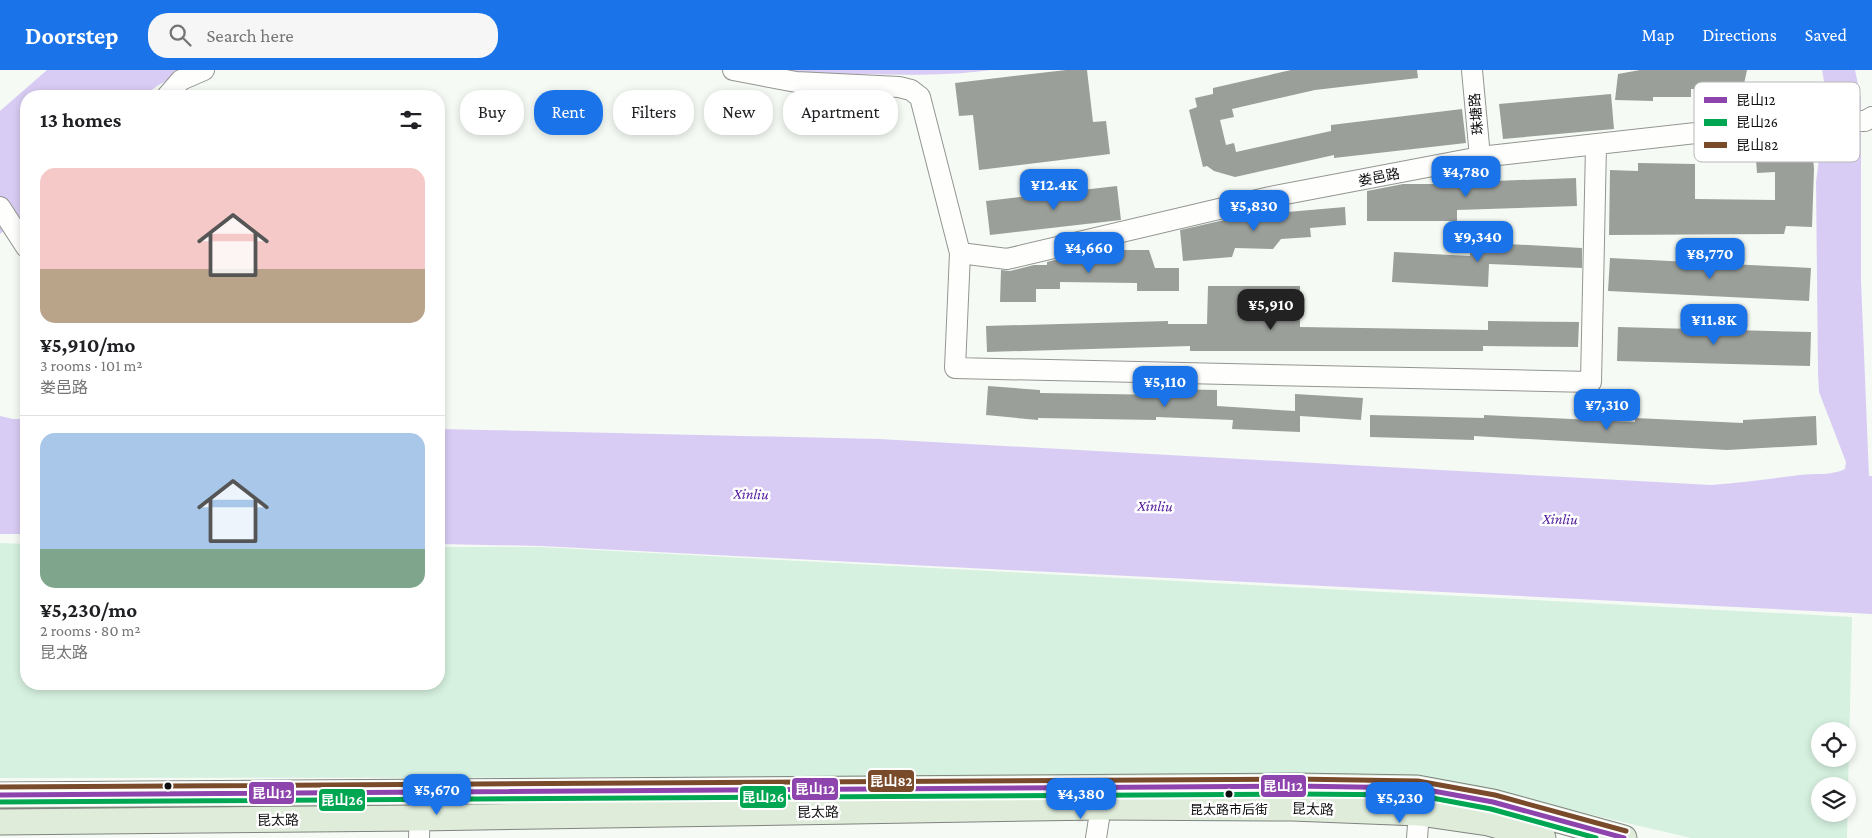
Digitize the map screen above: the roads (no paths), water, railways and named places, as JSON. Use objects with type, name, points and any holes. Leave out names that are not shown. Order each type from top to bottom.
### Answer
[{"type":"main road","name":"昆太路","points":[[0,822],[419,828],[1102,798],[1295,786],[1417,788],[1493,802],[1624,838]]},
{"type":"main road","name":"昆太路","points":[[0,794],[421,792],[1102,798],[1419,813],[1488,823],[1543,838]]},
{"type":"street","points":[[172,90],[180,80],[204,70]]},
{"type":"street","points":[[733,70],[796,82],[911,90],[920,97],[960,253],[955,368],[1591,382],[1596,146]]},
{"type":"street","name":"珠塘路","points":[[1472,70],[1480,157]]},
{"type":"street","name":"娄邑路","points":[[960,253],[1007,259],[1270,198],[1480,157],[1694,135]]},
{"type":"street","points":[[0,207],[20,239]]},
{"type":"street","points":[[419,828],[421,792]]},
{"type":"street","points":[[1096,838],[1102,798]]},
{"type":"street","points":[[1417,838],[1419,813]]},
{"type":"water","points":[[47,70],[186,70],[152,90],[24,90]]},
{"type":"water","points":[[786,70],[991,70],[909,75],[822,74]]},
{"type":"water","points":[[1822,70],[1855,70],[1858,82],[1824,82]]},
{"type":"water","name":"Xinliu","points":[[1860,93],[1861,280],[1869,476],[1872,476],[1872,614],[540,546],[445,544],[445,429],[879,439],[1711,485],[1840,471],[1845,469],[1846,462],[1819,392],[1816,182],[1819,162],[1860,162]]},
{"type":"water","points":[[20,94],[20,217],[0,234],[0,111]]},
{"type":"water","points":[[0,416],[20,419],[20,534],[0,534]]},
{"type":"place","name":"昆太路市后街","points":[[1229,794]]}]
